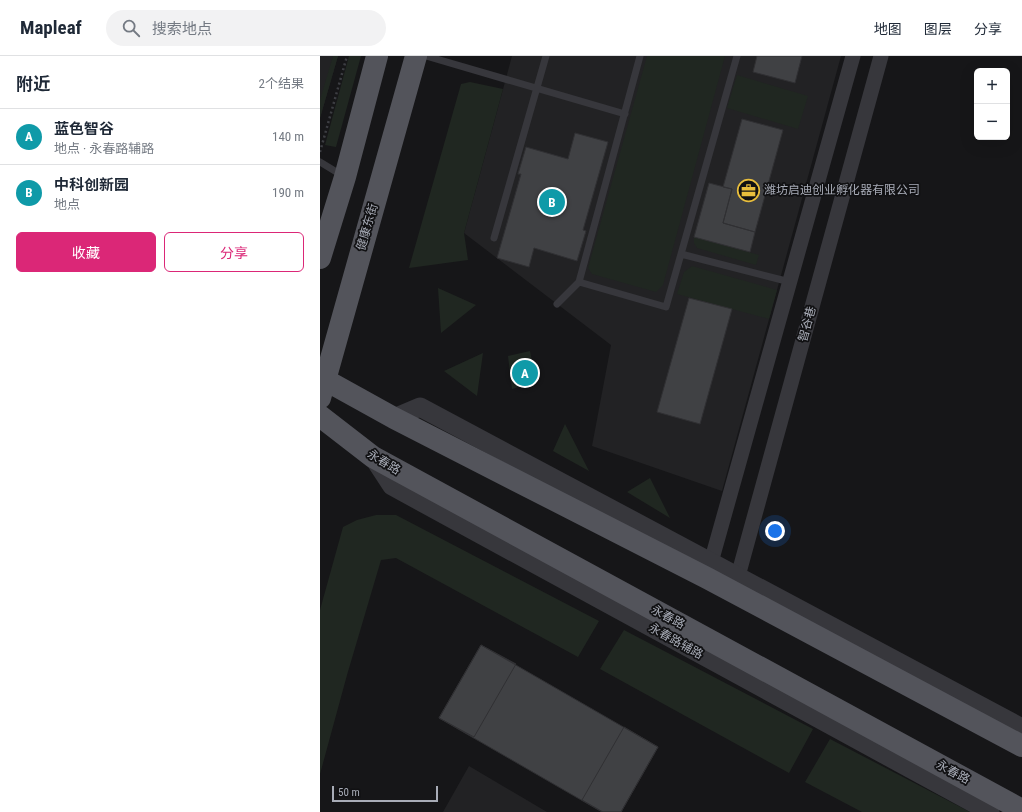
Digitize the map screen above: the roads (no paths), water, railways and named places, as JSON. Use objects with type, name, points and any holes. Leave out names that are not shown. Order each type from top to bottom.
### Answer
[{"type":"main road","points":[[320,258],[345,177],[377,56]]},
{"type":"main road","name":"健康东街","points":[[322,385],[416,56]]},
{"type":"main road","points":[[322,385],[394,418],[709,570],[1022,746]]},
{"type":"main road","name":"永春路","points":[[320,416],[373,457],[1022,810]]},
{"type":"street","points":[[709,570],[853,56]]},
{"type":"street","name":"智谷巷","points":[[736,584],[881,56]]},
{"type":"street","name":"永春路辅路","points":[[373,457],[392,486],[990,812]]},
{"type":"street","points":[[736,584],[1022,728]]},
{"type":"lane","points":[[426,56],[625,114]]},
{"type":"lane","points":[[494,238],[546,56]]},
{"type":"lane","points":[[557,304],[579,282],[640,56]]},
{"type":"lane","points":[[579,282],[666,307],[738,56]]},
{"type":"lane","points":[[320,162],[345,177]]},
{"type":"lane","points":[[681,254],[790,282]]},
{"type":"place","name":"潍坊启迪创业孵化器有限公司","points":[[749,190]]},
{"type":"place","name":"中科创新园","points":[[552,202]]},
{"type":"place","name":"蓝色智谷","points":[[525,373]]}]
